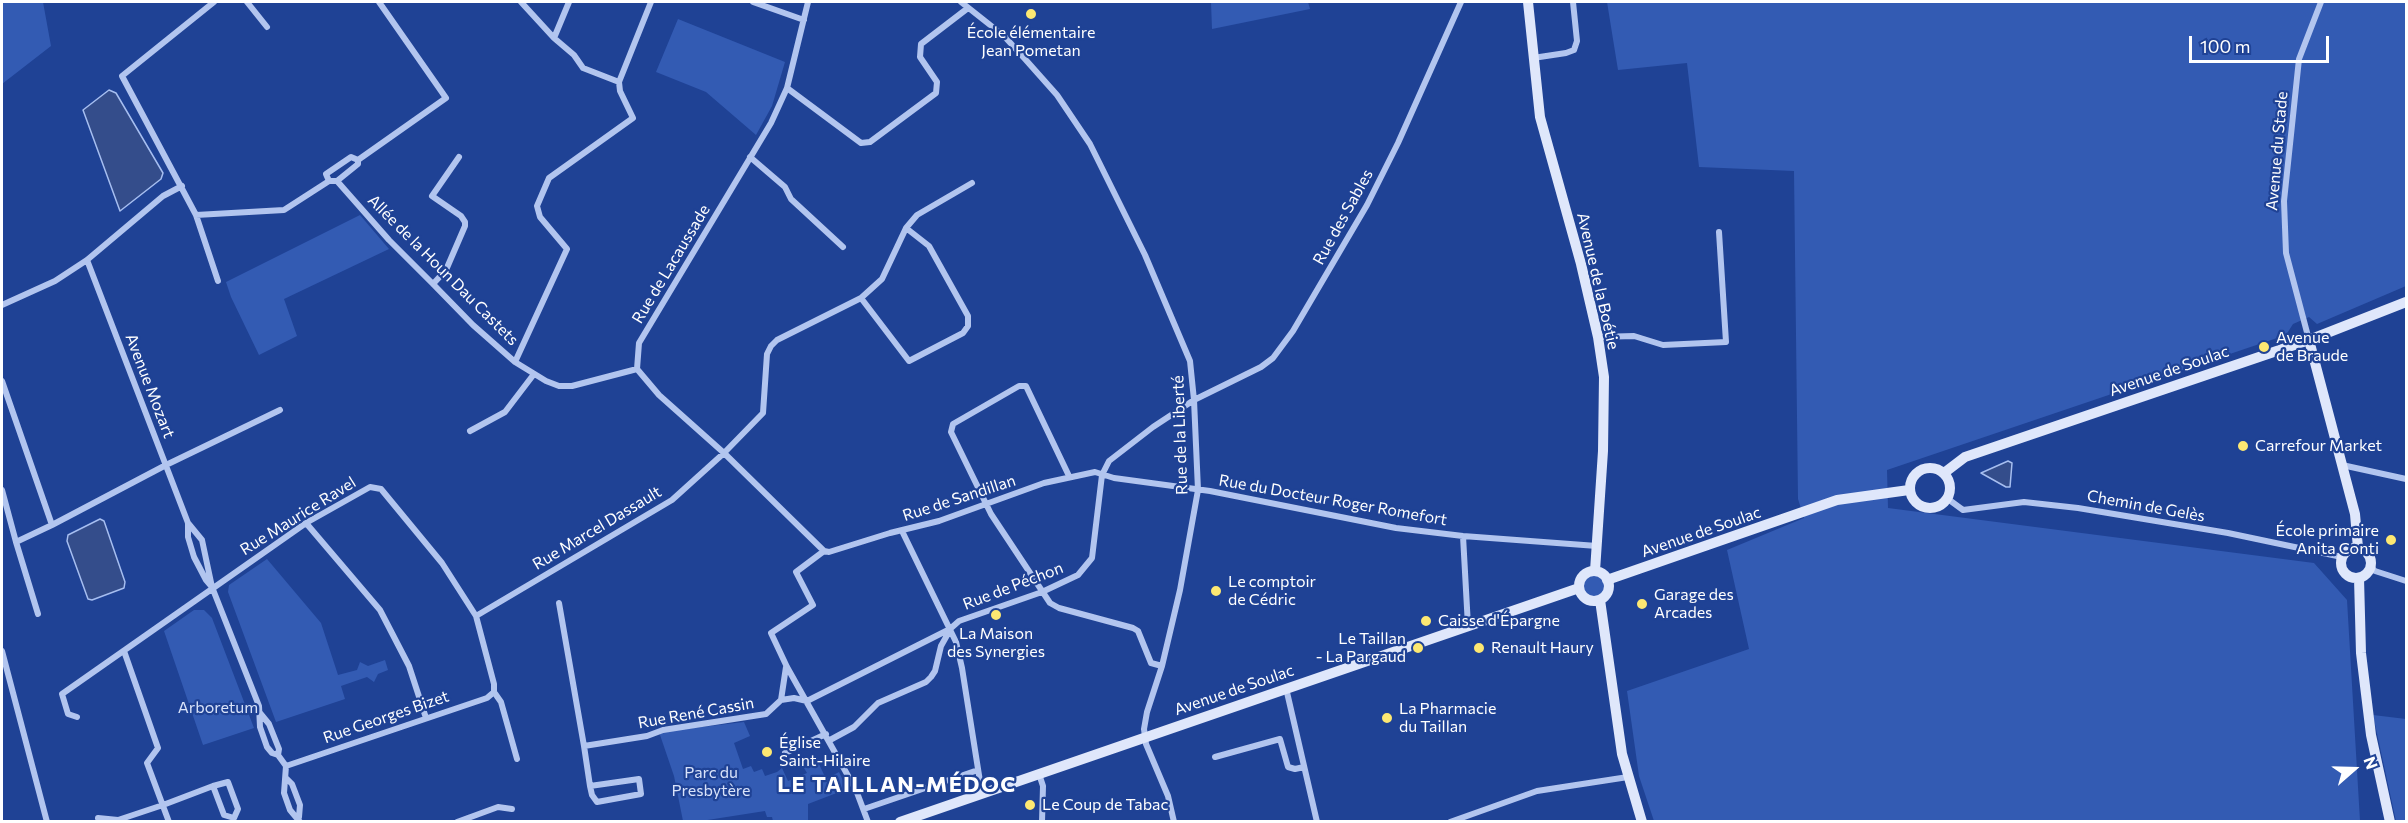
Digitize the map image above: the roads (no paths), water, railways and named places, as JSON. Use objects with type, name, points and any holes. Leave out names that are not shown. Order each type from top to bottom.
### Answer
[{"type":"main road","name":"Avenue de la Boétie","points":[[1528,2],[1540,117],[1573,234],[1598,337],[1604,377],[1594,572]]},
{"type":"main road","name":"Avenue de Soulac","points":[[1944,473],[1965,456],[2309,340],[2406,302]]},
{"type":"main road","points":[[2309,340],[2355,514],[2358,548]]},
{"type":"main road","points":[[1930,468],[1944,473],[1950,483],[1948,499],[1934,509],[1917,504],[1910,490],[1912,479],[1923,469],[1930,468]]},
{"type":"main road","name":"Avenue de Soulac","points":[[1607,580],[1837,500],[1910,490]]},
{"type":"main road","points":[[2358,548],[2363,549],[2370,557],[2371,567],[2367,574],[2359,578],[2350,577],[2343,571],[2342,557],[2350,549],[2358,548]]},
{"type":"main road","points":[[1594,572],[1601,573],[1607,580],[1608,592],[1600,600],[1588,600],[1583,597],[1579,588],[1583,576],[1594,572]]},
{"type":"main road","points":[[2359,578],[2361,653],[2371,735],[2391,822]]},
{"type":"main road","name":"Avenue de Soulac","points":[[900,822],[1579,588]]},
{"type":"main road","points":[[1600,600],[1622,754],[1642,822]]},
{"type":"street","points":[[214,2],[122,76],[196,215],[218,281]]},
{"type":"street","points":[[247,2],[267,27]]},
{"type":"street","points":[[196,215],[284,210],[328,181],[337,181],[358,164],[358,160],[446,98],[379,2]]},
{"type":"street","points":[[521,2],[554,38],[574,55],[583,68],[619,82]]},
{"type":"street","points":[[554,38],[569,2]]},
{"type":"street","points":[[515,362],[567,249],[540,218],[537,206],[549,178],[633,118],[620,91],[619,82],[651,2]]},
{"type":"street","points":[[753,2],[804,20]]},
{"type":"street","name":"Rue de Lacaussade","points":[[637,369],[639,343],[771,123],[787,88],[807,2]]},
{"type":"street","name":"Rue de la Liberté","points":[[961,2],[1004,36],[1057,95],[1090,144],[1144,255],[1190,361],[1198,490],[1180,590],[1162,666],[1147,711],[1144,737]]},
{"type":"street","name":"Rue des Sables","points":[[1194,400],[1261,367],[1273,358],[1293,331],[1367,205],[1398,143],[1461,2]]},
{"type":"street","points":[[1533,58],[1574,50],[1577,41],[1573,2]]},
{"type":"street","name":"Avenue du Stade","points":[[2309,340],[2286,253],[2284,201],[2299,59],[2321,2]]},
{"type":"street","points":[[787,88],[861,143],[870,142],[936,93],[937,82],[920,57],[921,44],[968,8]]},
{"type":"street","points":[[328,181],[326,174],[351,157],[358,160]]},
{"type":"street","points":[[433,284],[446,270],[465,226],[461,216],[432,196],[459,157]]},
{"type":"street","points":[[750,157],[784,186],[791,199],[843,247]]},
{"type":"street","name":"Allée de la Houn Dau Castets","points":[[337,181],[389,240],[473,325],[515,362],[534,374],[559,386],[572,386],[637,369]]},
{"type":"street","points":[[906,228],[929,246],[968,316],[968,326],[963,333],[909,361],[861,298],[882,279],[906,228],[917,215],[972,183]]},
{"type":"street","points":[[2,304],[56,281],[87,260],[163,196],[182,186]]},
{"type":"street","points":[[1598,337],[1635,336],[1663,345],[1726,342],[1719,232]]},
{"type":"street","name":"Avenue Mozart","points":[[87,260],[188,523],[194,557],[206,580],[213,587]]},
{"type":"street","name":"Rue Marcel Dassault","points":[[476,616],[672,500],[724,453],[763,413],[767,354],[771,346],[777,340],[861,298]]},
{"type":"street","points":[[637,369],[659,395],[724,453],[824,551],[796,572],[813,605],[771,633],[787,667],[828,737],[864,809],[868,822]]},
{"type":"street","points":[[470,431],[505,412],[534,374]]},
{"type":"street","points":[[2,381],[52,525]]},
{"type":"street","points":[[1069,477],[1026,386],[1020,386],[953,424],[951,432],[986,504],[1015,554],[1050,603],[1059,608],[1133,628],[1138,631],[1151,663],[1162,666]]},
{"type":"street","points":[[1102,475],[1109,461],[1153,427],[1194,400]]},
{"type":"street","points":[[16,542],[280,410]]},
{"type":"street","points":[[2342,465],[2406,479]]},
{"type":"street","name":"Rue de Sandillan","points":[[824,551],[829,552],[939,521],[1069,477],[1095,472],[1102,475]]},
{"type":"street","name":"Rue du Docteur Roger Romefort","points":[[1102,475],[1198,490],[1396,528],[1463,536],[1597,546]]},
{"type":"street","name":"Rue de Péchon","points":[[807,701],[950,629],[959,621],[1042,592],[1078,575],[1092,558],[1102,475]]},
{"type":"street","name":"Rue Maurice Ravel","points":[[77,717],[68,714],[62,694],[306,523],[370,488],[381,489],[442,562],[476,616],[494,684],[494,692],[501,702],[517,759]]},
{"type":"street","points":[[2,490],[39,614]]},
{"type":"street","name":"Chemin de Gelès","points":[[1948,499],[1963,510],[2024,502],[2078,508],[2228,533],[2342,557]]},
{"type":"street","name":"Avenue Mozart","points":[[188,523],[202,540],[213,587],[260,713],[270,724],[279,749],[278,755],[285,766],[284,793],[290,810],[300,820]]},
{"type":"street","points":[[306,523],[380,610],[409,666],[426,718]]},
{"type":"street","points":[[902,531],[956,642],[982,794]]},
{"type":"street","points":[[1463,536],[1468,626]]},
{"type":"street","points":[[2371,567],[2375,571],[2406,581]]},
{"type":"street","points":[[559,603],[592,795],[597,802],[641,794],[639,778],[591,786]]},
{"type":"street","points":[[785,753],[854,727],[878,703],[926,682],[935,671],[941,646],[950,629]]},
{"type":"street","points":[[2,651],[47,822]]},
{"type":"street","points":[[124,651],[158,748],[147,763],[169,822]]},
{"type":"street","points":[[787,667],[781,700],[794,698],[807,701]]},
{"type":"street","points":[[1286,688],[1317,822]]},
{"type":"street","name":"Rue Georges Bizet","points":[[285,766],[487,698],[494,692]]},
{"type":"street","name":"Rue René Cassin","points":[[584,746],[647,736],[663,730],[766,714],[781,700]]},
{"type":"street","points":[[1144,737],[1168,796],[1174,822]]},
{"type":"street","points":[[1215,757],[1280,739],[1288,767],[1295,769],[1304,766]]},
{"type":"street","points":[[864,809],[978,770]]},
{"type":"street","points":[[1040,774],[1043,786],[1042,822]]},
{"type":"street","points":[[1450,822],[1538,792],[1628,777]]},
{"type":"street","name":"Avenue Mozart","points":[[286,778],[292,784],[300,805],[300,820]]},
{"type":"street","points":[[98,818],[118,820],[163,806],[213,786],[228,782],[238,809],[234,818],[224,815],[213,786]]},
{"type":"street","points":[[457,822],[498,807],[512,809]]},
{"type":"place","name":"École élémentaire Jean Pometan","points":[[1031,14]]},
{"type":"place","name":"Avenue de Braude","points":[[2264,347]]},
{"type":"place","name":"Carrefour Market","points":[[2243,446]]},
{"type":"place","name":"École primaire Anita Conti","points":[[2391,540]]},
{"type":"place","name":"Le comptoir de Cédric","points":[[1216,591]]},
{"type":"place","name":"Garage des Arcades","points":[[1642,604]]},
{"type":"place","name":"La Maison des Synergies","points":[[996,615]]},
{"type":"place","name":"Caisse d'Épargne","points":[[1426,621]]},
{"type":"place","name":"Le Taillan - La Pargaud","points":[[1418,648]]},
{"type":"place","name":"Renault Haury","points":[[1479,648]]},
{"type":"place","name":"La Pharmacie du Taillan","points":[[1387,718]]},
{"type":"place","name":"Église Saint-Hilaire","points":[[767,752]]},
{"type":"place","name":"Le Coup de Tabac","points":[[1030,805]]},
{"type":"district","name":"LE TAILLAN-MÉDOC","points":[[897,785]]},
{"type":"park label","name":"Arboretum","points":[[218,708]]},
{"type":"park label","name":"Parc du Presbytère","points":[[711,782]]}]
